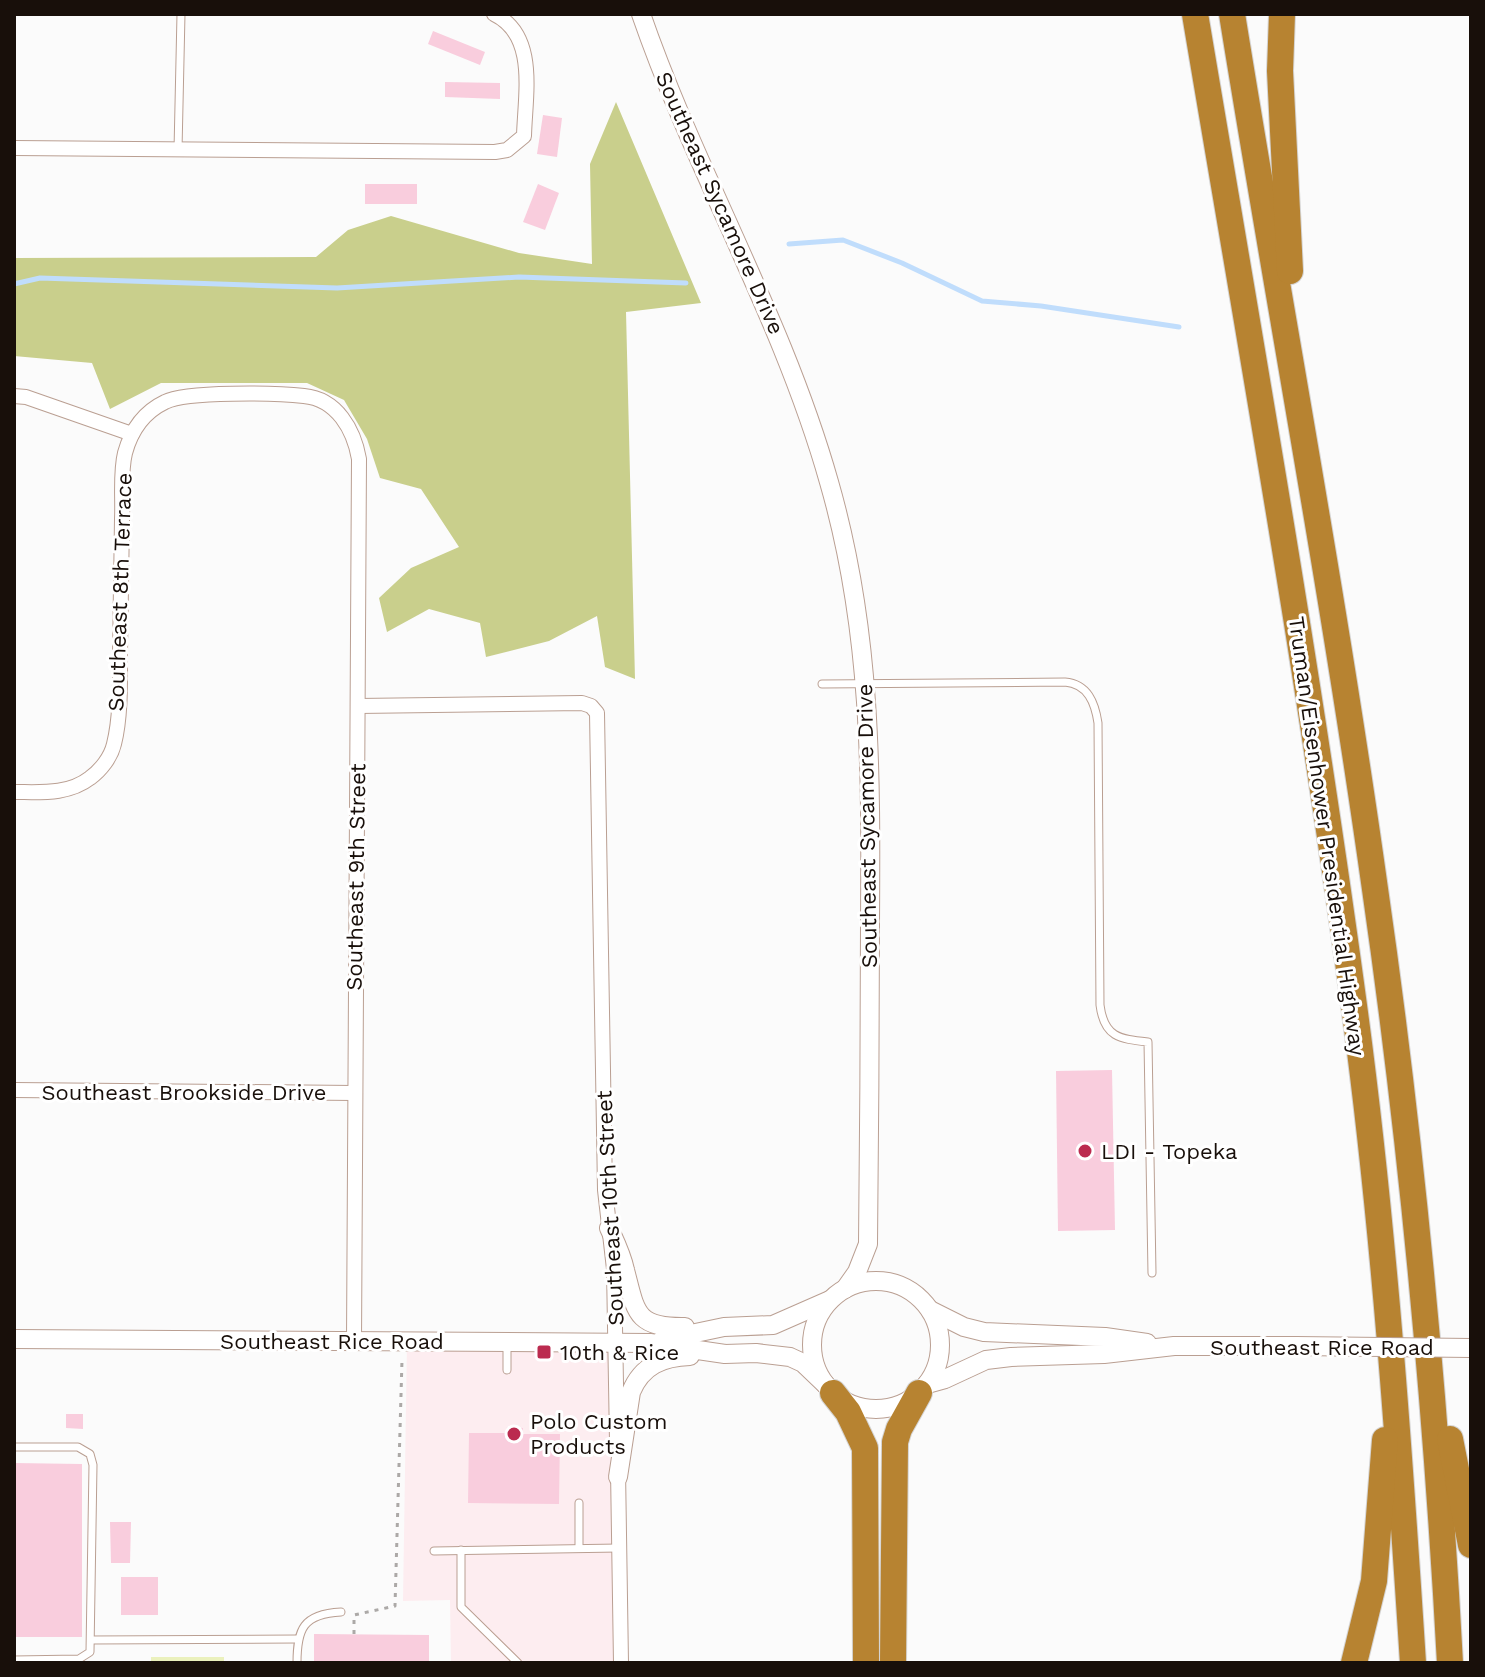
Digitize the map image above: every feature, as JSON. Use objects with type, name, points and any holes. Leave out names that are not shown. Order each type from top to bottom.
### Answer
[{"type":"highway","name":"Truman/Eisenhower Presidential Highway","points":[[1195,14],[1327,809],[1356,1018],[1384,1268],[1413,1663]]},
{"type":"highway","name":"Truman/Eisenhower Presidential Highway","points":[[1232,14],[1374,878],[1420,1259],[1444,1548],[1450,1663]]},
{"type":"highway","points":[[1282,14],[1280,71],[1297,403]]},
{"type":"highway","points":[[1420,1259],[1471,1545]]},
{"type":"highway","points":[[1354,1663],[1374,1581],[1385,1443],[1384,1268]]},
{"type":"highway","points":[[830,1389],[848,1412],[865,1448],[866,1663]]},
{"type":"highway","points":[[893,1663],[895,1442],[899,1429],[923,1389]]},
{"type":"street","points":[[14,148],[351,152],[507,150],[524,136],[525,59],[520,38],[513,27],[494,14]]},
{"type":"street","name":"Southeast Sycamore Drive","points":[[641,14],[685,131],[765,305],[811,423],[846,545],[867,684],[871,767],[868,1244],[857,1272],[839,1294]]},
{"type":"street","name":"Southeast 8th Terrace","points":[[14,792],[56,792],[74,787],[93,776],[104,764],[115,743],[120,678],[124,463],[132,434],[151,410],[185,395],[305,396],[323,401],[343,418]]},
{"type":"street","points":[[14,396],[26,397],[132,434]]},
{"type":"street","name":"Southeast 9th Street","points":[[343,418],[353,434],[359,459],[354,1341]]},
{"type":"street","name":"Southeast 10th Street","points":[[358,706],[582,703],[591,706],[598,718],[605,1190],[614,1269],[621,1663]]},
{"type":"street","name":"Southeast Brookside Drive","points":[[14,1090],[354,1093]]},
{"type":"street","points":[[609,1228],[623,1262],[632,1301],[647,1320],[664,1327],[724,1327]]},
{"type":"street","points":[[885,1281],[911,1291],[930,1310],[939,1331],[940,1353],[938,1364],[923,1389],[892,1408],[876,1409],[846,1402],[830,1389],[815,1364],[812,1340],[818,1318],[839,1294],[858,1283],[885,1281]]},
{"type":"street","name":"Southeast Rice Road","points":[[650,1343],[724,1327],[773,1325],[839,1294]]},
{"type":"street","name":"Southeast Rice Road","points":[[930,1310],[964,1327],[984,1332],[1105,1337],[1174,1346]]},
{"type":"street","name":"Southeast Rice Road","points":[[14,1339],[650,1343],[725,1354],[756,1353],[790,1357],[803,1363],[830,1389]]},
{"type":"street","name":"Southeast Rice Road","points":[[923,1389],[986,1360],[1104,1354],[1174,1346],[1471,1348]]},
{"type":"street","points":[[618,1477],[631,1392],[642,1373],[650,1365],[671,1357],[725,1354]]},
{"type":"lane","points":[[178,150],[181,14]]},
{"type":"lane","points":[[822,684],[1065,682],[1075,683],[1092,699],[1098,723],[1100,1005],[1102,1019],[1116,1036],[1148,1042],[1152,1273]]},
{"type":"lane","points":[[507,1342],[507,1370]]},
{"type":"lane","points":[[14,1447],[78,1447],[85,1450],[92,1460],[90,1652],[79,1659],[14,1660]]},
{"type":"lane","points":[[579,1503],[579,1548]]},
{"type":"lane","points":[[434,1551],[619,1548]]},
{"type":"lane","points":[[461,1550],[461,1607],[518,1663]]},
{"type":"lane","points":[[297,1663],[297,1639],[304,1625],[329,1613],[341,1612]]},
{"type":"lane","points":[[91,1640],[297,1639]]},
{"type":"path","points":[[354,1634],[354,1615],[395,1606],[402,1357]]},
{"type":"shaded area","points":[[407,1341],[615,1343],[621,1663],[451,1663],[450,1600],[403,1601]]},
{"type":"green space","points":[[616,102],[701,303],[626,312],[635,679],[605,667],[597,616],[549,641],[486,657],[480,623],[429,609],[387,632],[379,598],[411,568],[459,547],[421,489],[380,478],[367,439],[344,400],[307,383],[161,383],[110,409],[92,363],[14,356],[14,258],[316,257],[348,230],[391,216],[519,253],[592,264],[590,164]]},
{"type":"green space","points":[[151,1657],[224,1657],[224,1663],[151,1663]]},
{"type":"building","points":[[433,31],[485,52],[480,65],[428,44]]},
{"type":"building","points":[[445,82],[500,83],[500,99],[445,97]]},
{"type":"building","points":[[543,115],[562,118],[557,157],[537,154]]},
{"type":"building","points":[[365,184],[417,184],[417,204],[365,204]]},
{"type":"building","points":[[538,184],[559,193],[545,230],[523,222]]},
{"type":"building","name":"LDI - Topeka","points":[[1112,1070],[1115,1230],[1058,1231],[1056,1071]]},
{"type":"building","points":[[66,1414],[83,1414],[83,1429],[66,1428]]},
{"type":"building","points":[[507,1427],[523,1428],[523,1434],[560,1434],[559,1504],[468,1503],[469,1433],[506,1433]]},
{"type":"building","points":[[14,1463],[82,1464],[82,1637],[14,1637]]},
{"type":"building","points":[[110,1522],[131,1522],[130,1563],[111,1563]]},
{"type":"building","points":[[121,1577],[158,1577],[158,1615],[121,1615]]},
{"type":"building","points":[[314,1634],[429,1635],[429,1663],[314,1663]]},
{"type":"waterway","points":[[789,244],[843,240],[902,263],[982,301],[1041,306],[1179,327]]},
{"type":"waterway","points":[[14,284],[40,278],[337,288],[519,277],[686,283]]},
{"type":"place","name":"LDI - Topeka","points":[[1085,1151]]},
{"type":"place","name":"10th & Rice","points":[[544,1352]]},
{"type":"place","name":"Polo Custom Products","points":[[514,1434]]}]
